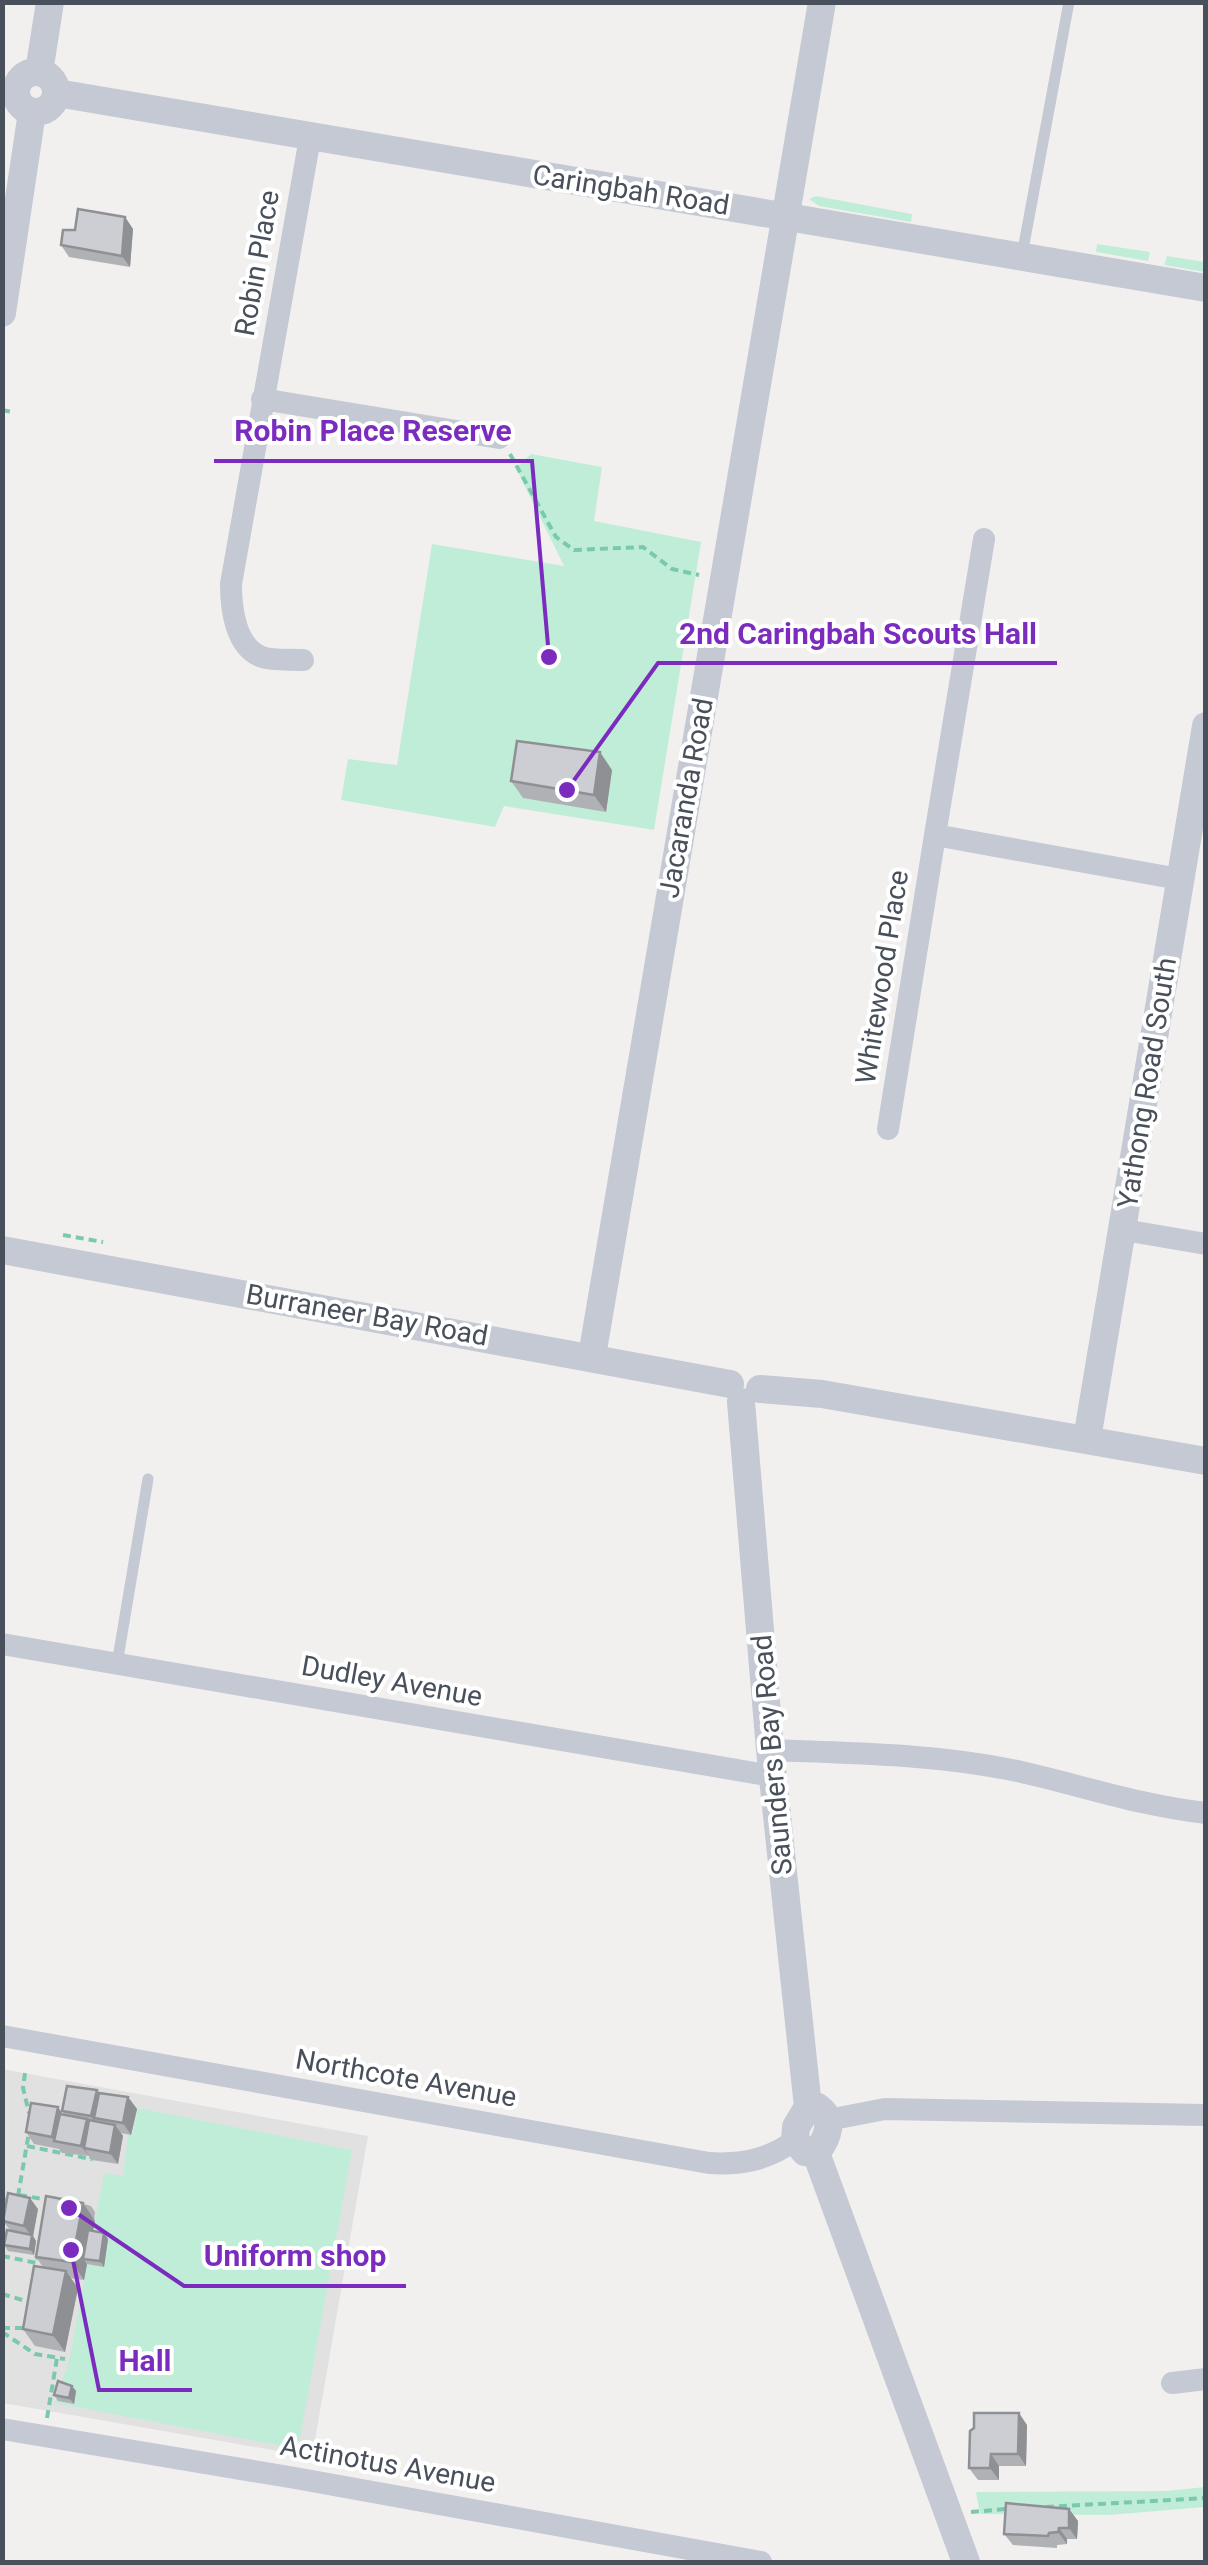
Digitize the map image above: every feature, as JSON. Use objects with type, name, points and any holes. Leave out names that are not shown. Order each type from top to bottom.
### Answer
[{"type":"street","points":[[2,313],[32,112],[18,100],[29,84],[50,2]]},
{"type":"street","name":"Jacaranda Road","points":[[592,1356],[822,2]]},
{"type":"street","name":"Caringbah Road","points":[[29,84],[310,138],[1206,288]]},
{"type":"street","name":"Robin Place","points":[[303,660],[262,657],[242,637],[232,611],[231,584],[310,138]]},
{"type":"street","points":[[262,399],[499,438]]},
{"type":"street","name":"Whitewood Place","points":[[888,1129],[984,539]]},
{"type":"street","name":"Yathong Road South","points":[[1087,1439],[1206,726]]},
{"type":"street","points":[[935,835],[1179,879]]},
{"type":"street","points":[[1124,1230],[1206,1244]]},
{"type":"street","name":"Burraneer Bay Road","points":[[2,1250],[592,1356],[744,1392],[822,1394],[1206,1461]]},
{"type":"street","name":"Saunders Bay Road","points":[[744,1392],[771,1763],[818,2114]]},
{"type":"street","name":"Dudley Avenue","points":[[2,1644],[771,1763],[888,1754],[1014,1770],[1122,1798],[1206,1814]]},
{"type":"street","name":"Northcote Avenue","points":[[2,2036],[709,2163],[731,2164],[805,2147]]},
{"type":"street","points":[[966,2562],[796,2127],[818,2114],[885,2109],[1206,2115]]},
{"type":"street","points":[[1172,2383],[1206,2379]]},
{"type":"street","name":"Actinotus Avenue","points":[[2,2429],[761,2562]]},
{"type":"lane","points":[[1022,259],[1069,2]]},
{"type":"lane","points":[[117,1664],[148,1480]]},
{"type":"path","points":[[2,410],[12,412]]},
{"type":"path","points":[[499,438],[556,537],[574,550],[642,547],[672,569],[724,579]]},
{"type":"path","points":[[59,1235],[103,1242]]},
{"type":"path","points":[[19,2196],[31,2119],[23,2088],[25,2073]]},
{"type":"path","points":[[27,2146],[91,2158],[94,2144]]},
{"type":"path","points":[[2,2193],[5,2201],[19,2196],[63,2203]]},
{"type":"path","points":[[40,2247],[37,2262],[44,2275]]},
{"type":"path","points":[[2,2256],[37,2262]]},
{"type":"path","points":[[2,2294],[38,2304]]},
{"type":"path","points":[[2,2330],[34,2328]]},
{"type":"path","points":[[2,2330],[35,2354],[65,2359]]},
{"type":"path","points":[[48,2418],[58,2358]]},
{"type":"path","points":[[1034,2508],[1206,2498]]},
{"type":"path","points":[[949,2517],[1016,2508]]},
{"type":"shaded area","points":[[2,2069],[368,2136],[312,2457],[3,2403]]},
{"type":"green space","points":[[816,196],[912,214],[911,222],[819,206],[809,199]]},
{"type":"green space","points":[[1097,244],[1150,252],[1148,261],[1096,252]]},
{"type":"green space","points":[[1167,256],[1205,262],[1205,272],[1164,265]]},
{"type":"green space","points":[[531,454],[602,467],[594,521],[701,542],[654,830],[504,806],[495,827],[341,800],[348,759],[397,765],[432,544],[564,566],[516,468]]},
{"type":"green space","points":[[138,2108],[352,2150],[298,2449],[55,2403],[70,2357],[104,2173],[123,2176],[128,2135],[132,2135]]},
{"type":"green space","points":[[1205,2487],[1205,2507],[1109,2515],[980,2514],[976,2492],[1167,2491]]},
{"type":"building","points":[[78,209],[125,217],[122,256],[61,245],[63,230],[75,230]]},
{"type":"building","points":[[517,741],[600,752],[594,795],[511,781]]},
{"type":"building","points":[[67,2086],[97,2090],[91,2116],[62,2111]]},
{"type":"building","points":[[99,2093],[128,2097],[123,2123],[94,2118]]},
{"type":"building","points":[[31,2103],[58,2107],[52,2137],[26,2132]]},
{"type":"building","points":[[60,2114],[87,2119],[81,2146],[54,2141]]},
{"type":"building","points":[[89,2120],[115,2125],[110,2153],[84,2148]]},
{"type":"building","points":[[8,2193],[30,2198],[24,2226],[3,2221]]},
{"type":"building","points":[[46,2196],[83,2203],[72,2262],[36,2257]]},
{"type":"building","points":[[7,2230],[32,2235],[30,2249],[4,2245]]},
{"type":"building","points":[[88,2230],[104,2233],[100,2261],[83,2259]]},
{"type":"building","points":[[34,2266],[66,2271],[53,2335],[23,2329]]},
{"type":"building","points":[[58,2381],[72,2386],[69,2398],[54,2395]]},
{"type":"building","points":[[974,2413],[1019,2413],[1018,2454],[991,2454],[990,2468],[969,2468]]},
{"type":"building","points":[[1006,2503],[1069,2509],[1069,2528],[1059,2528],[1048,2536],[1004,2534]]},
{"type":"place","name":"Robin Place Reserve","points":[[549,657]]},
{"type":"place","name":"2nd Caringbah Scouts Hall","points":[[567,790]]},
{"type":"place","name":"Uniform shop","points":[[69,2208]]},
{"type":"place","name":"Hall","points":[[71,2250]]}]
